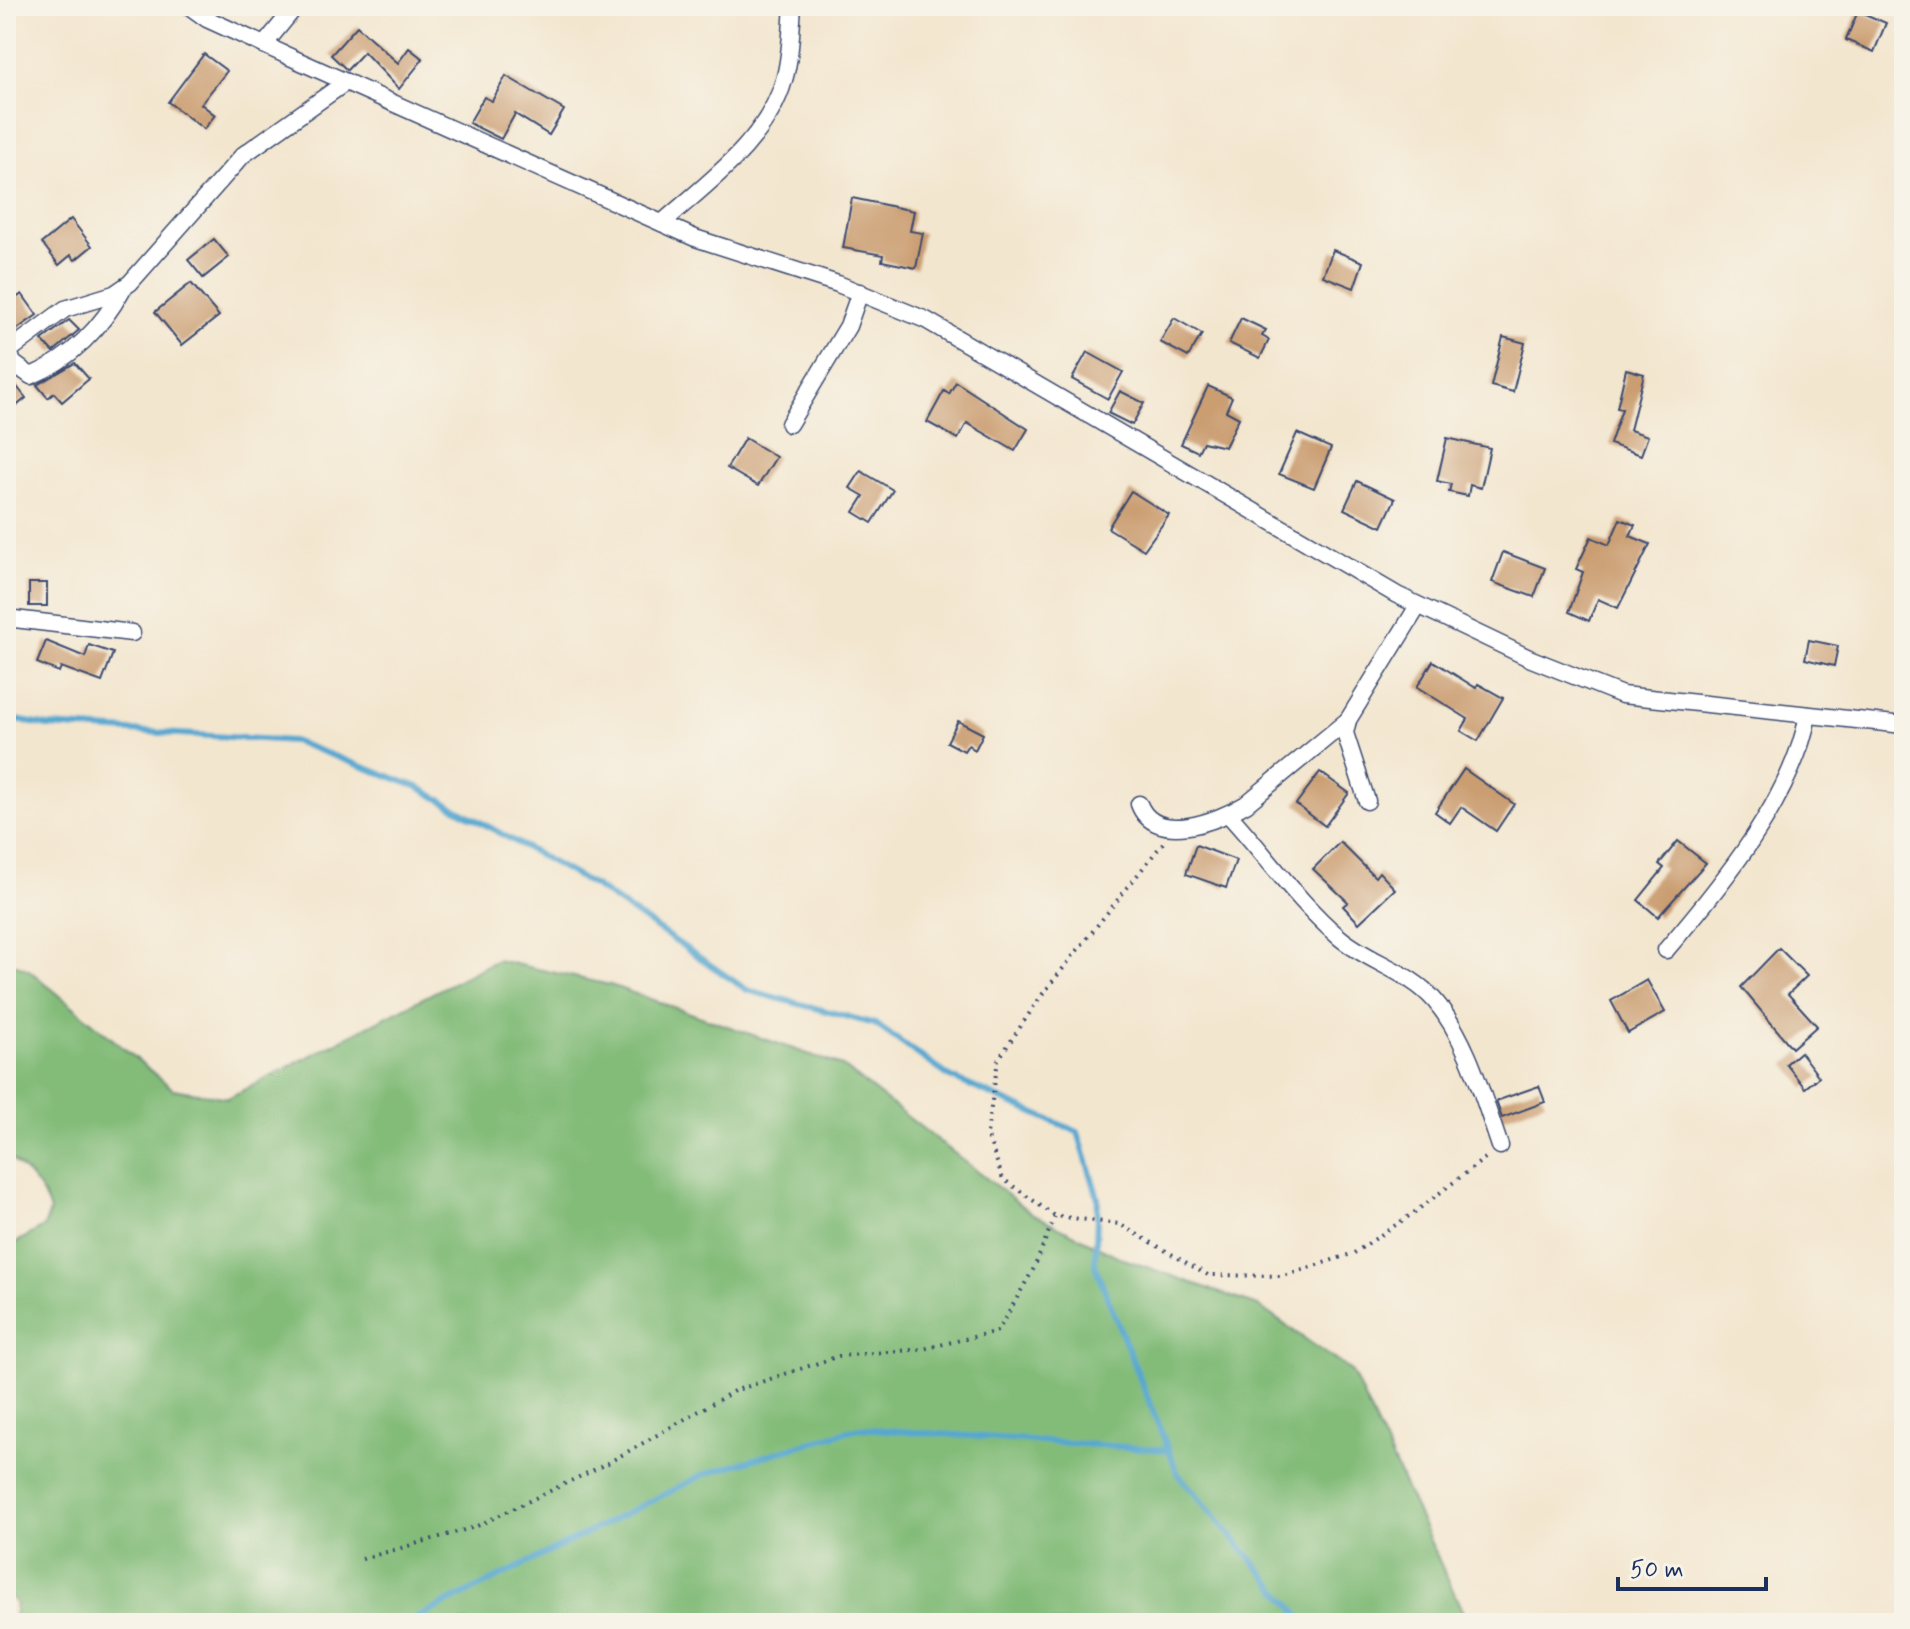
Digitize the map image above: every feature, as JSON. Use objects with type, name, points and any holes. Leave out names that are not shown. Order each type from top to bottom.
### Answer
[{"type":"street","points":[[189,6],[264,45],[662,223],[760,261],[860,292],[926,320],[998,359],[1281,529],[1418,606],[1529,658],[1622,695],[1904,725]]},
{"type":"street","points":[[264,45],[296,6]]},
{"type":"street","points":[[662,223],[757,135],[776,103],[785,77],[793,6]]},
{"type":"street","points":[[123,288],[103,298],[65,309],[7,352],[22,372],[31,376],[79,346],[104,320],[123,288],[243,155],[346,82]]},
{"type":"street","points":[[789,424],[848,326],[860,292]]},
{"type":"street","points":[[1367,801],[1345,733],[1348,720],[1418,606]]},
{"type":"street","points":[[6,618],[132,633]]},
{"type":"street","points":[[1666,950],[1738,862],[1794,763],[1808,715]]},
{"type":"street","points":[[1139,804],[1144,816],[1156,826],[1175,827],[1229,815],[1348,720]]},
{"type":"street","points":[[1229,815],[1336,935],[1358,952],[1424,989],[1438,1004],[1472,1069],[1500,1146]]},
{"type":"path","points":[[1175,827],[1041,996],[998,1060],[987,1134],[1003,1179],[1055,1216],[1119,1224],[1208,1275],[1284,1276],[1354,1253],[1415,1212],[1500,1146]]},
{"type":"path","points":[[362,1559],[475,1527],[608,1463],[734,1391],[839,1356],[923,1349],[998,1331],[1034,1268],[1055,1216]]},
{"type":"green space","points":[[6,960],[29,970],[173,1089],[228,1098],[497,960],[610,985],[842,1066],[1031,1213],[1121,1258],[1258,1306],[1352,1372],[1468,1623],[13,1623],[16,1604],[6,1591],[6,1248],[44,1227],[50,1211],[43,1194],[32,1180],[6,1155]]},
{"type":"building","points":[[1858,11],[1886,23],[1874,52],[1846,40]]},
{"type":"building","points":[[357,26],[398,63],[409,48],[423,59],[399,89],[364,52],[347,70],[331,55]]},
{"type":"building","points":[[204,54],[227,71],[201,104],[215,115],[204,129],[168,102]]},
{"type":"building","points":[[506,76],[564,110],[549,135],[515,114],[501,139],[469,123],[484,97],[492,101]]},
{"type":"building","points":[[852,198],[914,211],[910,231],[923,233],[916,268],[882,261],[883,255],[843,248]]},
{"type":"building","points":[[71,219],[92,246],[75,260],[71,255],[59,265],[42,243]]},
{"type":"building","points":[[214,239],[229,257],[203,278],[188,260]]},
{"type":"building","points":[[1333,250],[1363,262],[1354,288],[1323,276]]},
{"type":"building","points":[[191,283],[219,316],[182,345],[155,312]]},
{"type":"building","points":[[22,294],[37,315],[6,337],[6,305]]},
{"type":"building","points":[[1174,318],[1202,334],[1188,357],[1160,342]]},
{"type":"building","points":[[1241,318],[1266,330],[1262,336],[1269,340],[1260,358],[1229,343]]},
{"type":"building","points":[[69,320],[79,330],[53,352],[42,340]]},
{"type":"building","points":[[1503,337],[1525,343],[1513,392],[1491,386]]},
{"type":"building","points":[[1087,352],[1123,372],[1108,399],[1072,379]]},
{"type":"building","points":[[75,363],[89,379],[62,402],[54,393],[48,398],[37,385]]},
{"type":"building","points":[[1626,369],[1644,374],[1630,430],[1648,436],[1641,455],[1610,444],[1622,409],[1617,408]]},
{"type":"building","points":[[6,373],[26,398],[14,408],[6,398]]},
{"type":"building","points":[[956,382],[1028,429],[1015,451],[967,423],[958,439],[927,422],[944,391],[949,394]]},
{"type":"building","points":[[1208,386],[1232,397],[1226,411],[1239,418],[1225,447],[1203,442],[1198,452],[1181,444]]},
{"type":"building","points":[[1120,391],[1144,403],[1132,425],[1108,413]]},
{"type":"building","points":[[1297,433],[1331,448],[1314,488],[1279,474]]},
{"type":"building","points":[[745,438],[776,457],[758,486],[727,468]]},
{"type":"building","points":[[1447,438],[1490,448],[1481,488],[1470,485],[1468,496],[1449,492],[1451,484],[1437,481]]},
{"type":"building","points":[[861,471],[893,490],[872,523],[854,512],[864,496],[850,488]]},
{"type":"building","points":[[1357,481],[1395,499],[1382,527],[1344,509]]},
{"type":"building","points":[[1131,491],[1169,515],[1144,550],[1108,528]]},
{"type":"building","points":[[1620,519],[1635,525],[1630,536],[1650,544],[1618,608],[1598,599],[1589,621],[1569,612],[1583,572],[1576,569],[1591,537],[1609,545]]},
{"type":"building","points":[[1503,552],[1545,568],[1534,597],[1492,582]]},
{"type":"building","points":[[29,583],[47,583],[47,606],[29,606]]},
{"type":"building","points":[[1809,640],[1838,646],[1834,666],[1805,659]]},
{"type":"building","points":[[46,641],[85,657],[89,645],[113,653],[102,682],[61,667],[59,672],[37,663]]},
{"type":"building","points":[[1433,661],[1476,688],[1478,684],[1503,698],[1478,741],[1461,731],[1468,719],[1417,687]]},
{"type":"building","points":[[958,721],[983,734],[975,750],[968,745],[964,751],[947,742]]},
{"type":"building","points":[[1464,769],[1514,804],[1496,831],[1461,807],[1450,823],[1435,812]]},
{"type":"building","points":[[1320,772],[1349,793],[1325,826],[1296,804]]},
{"type":"building","points":[[1678,841],[1706,863],[1658,917],[1638,900],[1664,868],[1659,864]]},
{"type":"building","points":[[1340,842],[1375,877],[1379,872],[1395,889],[1359,923],[1343,906],[1348,902],[1313,869]]},
{"type":"building","points":[[1196,845],[1236,860],[1226,888],[1186,874]]},
{"type":"building","points":[[1779,948],[1807,976],[1788,994],[1817,1026],[1792,1048],[1741,987]]},
{"type":"building","points":[[1647,980],[1665,1012],[1628,1033],[1611,1001]]},
{"type":"building","points":[[1800,1052],[1819,1077],[1805,1088],[1786,1064]]},
{"type":"building","points":[[1539,1086],[1545,1102],[1502,1118],[1496,1101]]},
{"type":"waterway","points":[[6,718],[48,726],[293,741],[418,787],[596,887],[747,990],[875,1024],[950,1077],[1078,1132],[1098,1198],[1095,1266],[1178,1474],[1306,1623]]},
{"type":"waterway","points":[[407,1623],[705,1474],[858,1428],[1168,1450]]}]
